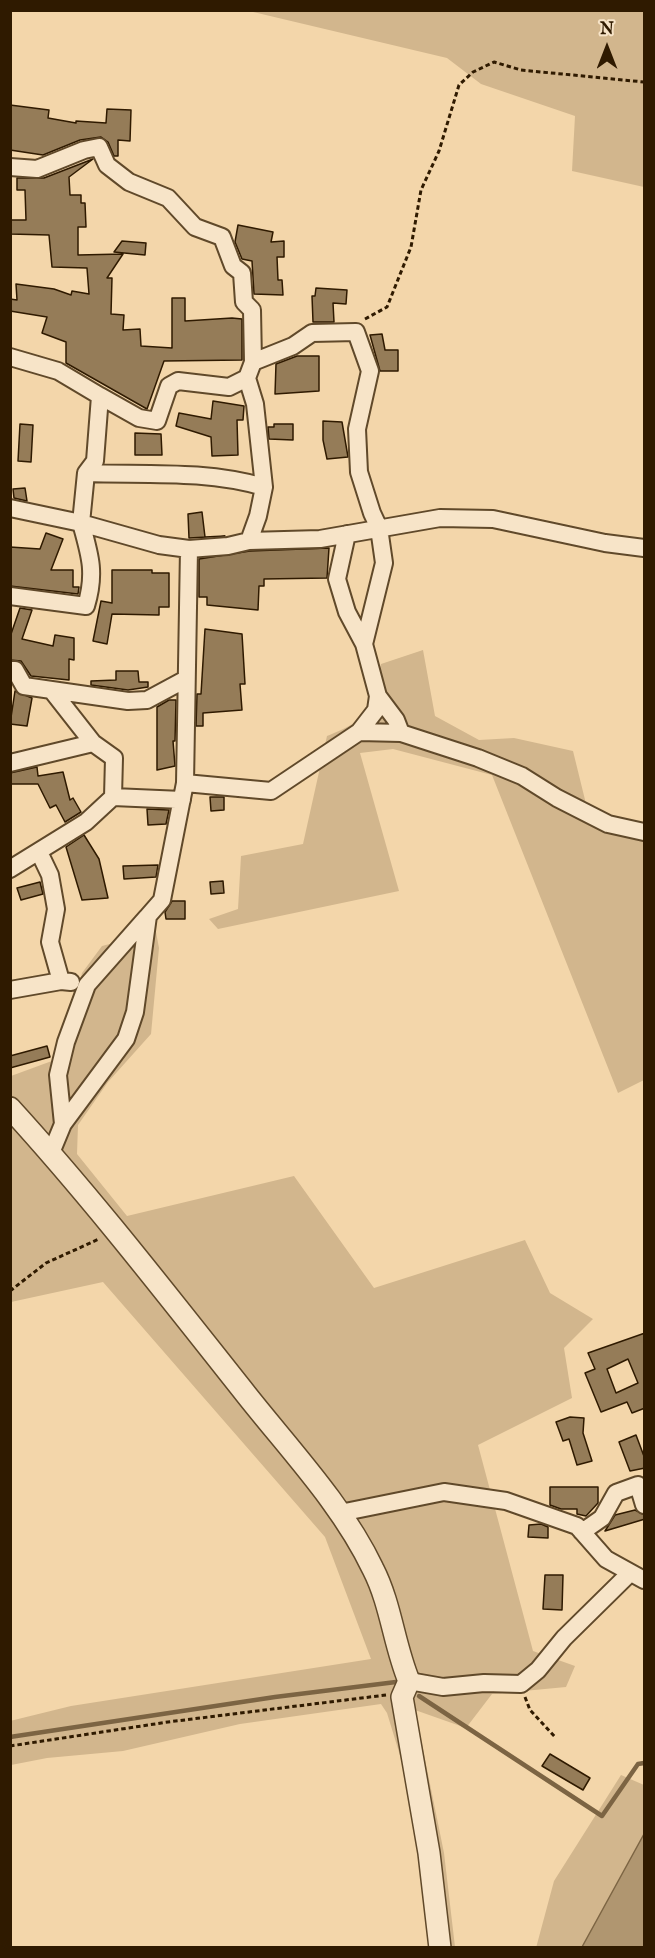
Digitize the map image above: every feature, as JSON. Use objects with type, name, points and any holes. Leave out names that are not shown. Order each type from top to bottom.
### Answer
[{"type":"street","points":[[10,168],[37,169],[84,150],[99,147],[107,165],[129,182],[168,198],[195,227],[222,237],[233,266],[242,273],[244,302],[252,310],[252,362],[247,378],[255,404],[264,487],[249,541]]},
{"type":"street","points":[[252,362],[293,346],[312,333],[356,332],[370,371],[357,429],[360,472],[372,513],[379,528],[384,562],[364,644]]},
{"type":"street","points":[[10,357],[58,371],[139,418],[157,421],[169,386],[178,381],[229,387],[247,378]]},
{"type":"street","points":[[10,596],[86,606],[92,589],[93,563],[81,523],[86,473],[95,461],[100,396]]},
{"type":"street","points":[[86,473],[193,475],[236,479],[264,487]]},
{"type":"street","points":[[10,508],[81,523],[138,540],[189,549],[228,546],[249,541],[320,539],[440,518],[493,519],[605,543],[645,548]]},
{"type":"street","points":[[347,534],[337,579],[347,612],[364,644],[378,696],[396,720],[401,734]]},
{"type":"street","points":[[63,1124],[58,1075],[66,1042],[87,985],[162,900],[185,783],[188,742],[186,679],[189,549]]},
{"type":"street","points":[[10,670],[15,670],[24,686],[128,701],[147,700],[186,679]]},
{"type":"street","points":[[53,692],[93,743],[114,758],[113,797]]},
{"type":"street","points":[[185,783],[271,791],[359,732],[376,710],[378,696]]},
{"type":"street","points":[[359,732],[401,734],[478,758],[522,776],[557,798],[608,824],[645,832]]},
{"type":"street","points":[[10,763],[93,743]]},
{"type":"street","points":[[10,870],[86,822],[113,797],[182,800]]},
{"type":"street","points":[[39,852],[50,875],[56,909],[50,942],[61,981]]},
{"type":"street","points":[[51,1153],[63,1124],[126,1039],[135,1012],[148,916]]},
{"type":"street","points":[[10,990],[61,981],[87,985]]},
{"type":"street","points":[[10,1108],[117,1231],[340,1513],[373,1569],[390,1613],[406,1689],[440,1947]]},
{"type":"street","points":[[582,1532],[602,1518],[616,1493],[638,1485],[645,1504]]},
{"type":"street","points":[[340,1513],[444,1492],[506,1501],[577,1526],[606,1559],[637,1577],[564,1638],[538,1670],[520,1684],[484,1683],[406,1689]]},
{"type":"path","points":[[356,332],[358,323],[387,307],[411,246],[422,190],[439,151],[459,85],[473,72],[494,62],[521,70],[645,82]]},
{"type":"path","points":[[10,1291],[46,1263],[117,1231]]},
{"type":"path","points":[[520,1684],[530,1710],[555,1737]]},
{"type":"path","points":[[10,1746],[406,1689]]},
{"type":"shaded area","points":[[249,11],[644,11],[644,187],[572,171],[575,116],[481,84],[447,58]]},
{"type":"shaded area","points":[[423,650],[435,716],[479,740],[514,738],[573,751],[588,812],[644,823],[644,1080],[618,1093],[492,775],[393,749],[360,753],[399,891],[218,929],[209,919],[238,909],[241,856],[303,844],[327,736],[353,724],[367,710],[381,664]]},
{"type":"shaded area","points":[[156,932],[159,948],[151,1034],[108,1082],[78,1125],[77,1154],[127,1216],[294,1176],[374,1288],[525,1240],[550,1293],[593,1319],[564,1348],[572,1398],[478,1445],[533,1651],[575,1666],[566,1687],[492,1694],[466,1728],[415,1710],[444,1853],[455,1947],[430,1947],[421,1824],[387,1713],[381,1704],[240,1724],[123,1751],[47,1758],[11,1765],[10,1721],[71,1706],[371,1659],[325,1537],[103,1282],[11,1302],[11,1076],[60,1058],[82,973],[102,946]]},
{"type":"shaded area","points":[[621,1775],[644,1785],[644,1834],[582,1947],[536,1948],[554,1881]]},
{"type":"shaded area","points":[[644,1834],[644,1947],[582,1947]]},
{"type":"building","points":[[10,105],[49,110],[48,118],[76,123],[76,121],[106,123],[107,109],[131,110],[130,141],[118,140],[118,156],[114,156],[108,142],[101,137],[80,140],[43,155],[10,150]]},
{"type":"building","points":[[93,159],[69,177],[70,195],[81,195],[81,203],[85,203],[86,227],[78,227],[78,255],[123,254],[107,278],[112,278],[111,314],[124,315],[123,330],[140,329],[141,346],[172,348],[172,298],[185,298],[185,321],[242,319],[242,360],[164,361],[147,409],[66,363],[66,342],[42,333],[47,317],[10,311],[10,299],[17,300],[16,284],[54,289],[71,295],[72,291],[89,294],[87,268],[52,267],[49,235],[10,234],[10,220],[26,220],[25,190],[17,190],[17,178],[44,178]]},
{"type":"building","points":[[238,225],[273,232],[271,242],[284,241],[284,257],[277,257],[278,280],[282,280],[283,295],[254,294],[252,261],[242,259],[235,242]]},
{"type":"building","points":[[122,241],[146,243],[145,255],[114,252]]},
{"type":"building","points":[[316,288],[347,290],[346,304],[333,303],[334,322],[313,322],[312,296],[315,296]]},
{"type":"building","points":[[382,334],[385,350],[398,350],[398,371],[380,371],[370,335]]},
{"type":"building","points":[[297,356],[319,356],[319,391],[275,394],[276,364]]},
{"type":"building","points":[[213,401],[244,406],[243,420],[237,420],[238,455],[212,456],[211,437],[176,426],[179,413],[211,419]]},
{"type":"building","points":[[323,421],[342,422],[348,457],[327,459],[323,440]]},
{"type":"building","points":[[20,424],[33,425],[31,462],[18,461]]},
{"type":"building","points":[[274,424],[293,424],[293,440],[269,439],[268,427],[274,427]]},
{"type":"building","points":[[135,433],[161,434],[162,455],[135,455]]},
{"type":"building","points":[[25,488],[27,501],[14,498],[13,489]]},
{"type":"building","points":[[202,512],[205,537],[225,536],[189,538],[188,514]]},
{"type":"building","points":[[46,533],[63,539],[51,570],[73,570],[73,587],[79,587],[78,594],[10,586],[10,547],[40,549]]},
{"type":"building","points":[[329,548],[327,578],[264,579],[264,586],[259,586],[258,610],[207,605],[207,597],[199,597],[199,559],[250,551]]},
{"type":"building","points":[[112,570],[152,570],[152,573],[169,573],[169,607],[159,607],[159,615],[112,614],[107,644],[93,641],[101,601],[112,603]]},
{"type":"building","points":[[20,608],[32,610],[22,639],[53,646],[55,635],[74,638],[74,660],[69,659],[69,680],[31,676],[21,661],[10,660],[10,637]]},
{"type":"building","points":[[205,629],[242,634],[245,684],[240,684],[242,710],[203,713],[203,726],[196,726],[197,694],[201,694]]},
{"type":"building","points":[[116,671],[138,671],[139,682],[148,682],[148,687],[128,690],[91,685],[91,681],[116,680]]},
{"type":"building","points":[[15,691],[32,698],[27,726],[10,724]]},
{"type":"building","points":[[169,700],[176,700],[175,741],[173,741],[175,766],[157,770],[157,707]]},
{"type":"building","points":[[37,767],[38,776],[63,772],[70,800],[73,798],[81,812],[65,822],[56,805],[50,808],[38,784],[10,784],[10,773]]},
{"type":"building","points":[[210,797],[224,797],[224,810],[211,811]]},
{"type":"building","points":[[147,809],[169,810],[166,824],[148,825]]},
{"type":"building","points":[[84,835],[99,859],[108,898],[82,900],[66,847]]},
{"type":"building","points":[[158,865],[156,877],[124,879],[123,866]]},
{"type":"building","points":[[223,881],[224,893],[211,894],[210,882]]},
{"type":"building","points":[[40,882],[43,894],[21,900],[17,888]]},
{"type":"building","points":[[172,901],[185,901],[185,919],[166,919],[165,912]]},
{"type":"building","points":[[47,1046],[50,1057],[10,1068],[10,1056]]},
{"type":"building","points":[[645,1333],[645,1408],[632,1413],[627,1402],[601,1412],[585,1373],[595,1369],[588,1353]],"holes":[[[628,1359],[638,1383],[616,1393],[607,1369]]]},
{"type":"building","points":[[570,1417],[584,1418],[583,1433],[592,1461],[577,1465],[569,1439],[563,1441],[556,1422]]},
{"type":"building","points":[[636,1435],[645,1459],[645,1468],[630,1471],[619,1442]]},
{"type":"building","points":[[550,1487],[598,1487],[598,1503],[586,1516],[577,1514],[577,1509],[561,1509],[550,1505]]},
{"type":"building","points":[[635,1510],[645,1515],[645,1519],[605,1531],[615,1515]]},
{"type":"building","points":[[541,1524],[548,1527],[548,1538],[528,1537],[529,1525]]},
{"type":"building","points":[[545,1575],[563,1575],[562,1610],[543,1609]]},
{"type":"building","points":[[550,1754],[590,1778],[583,1790],[542,1766]]},
{"type":"waterway","points":[[10,1737],[275,1697],[396,1682]]},
{"type":"waterway","points":[[419,1696],[602,1816],[638,1764],[644,1763]]}]
